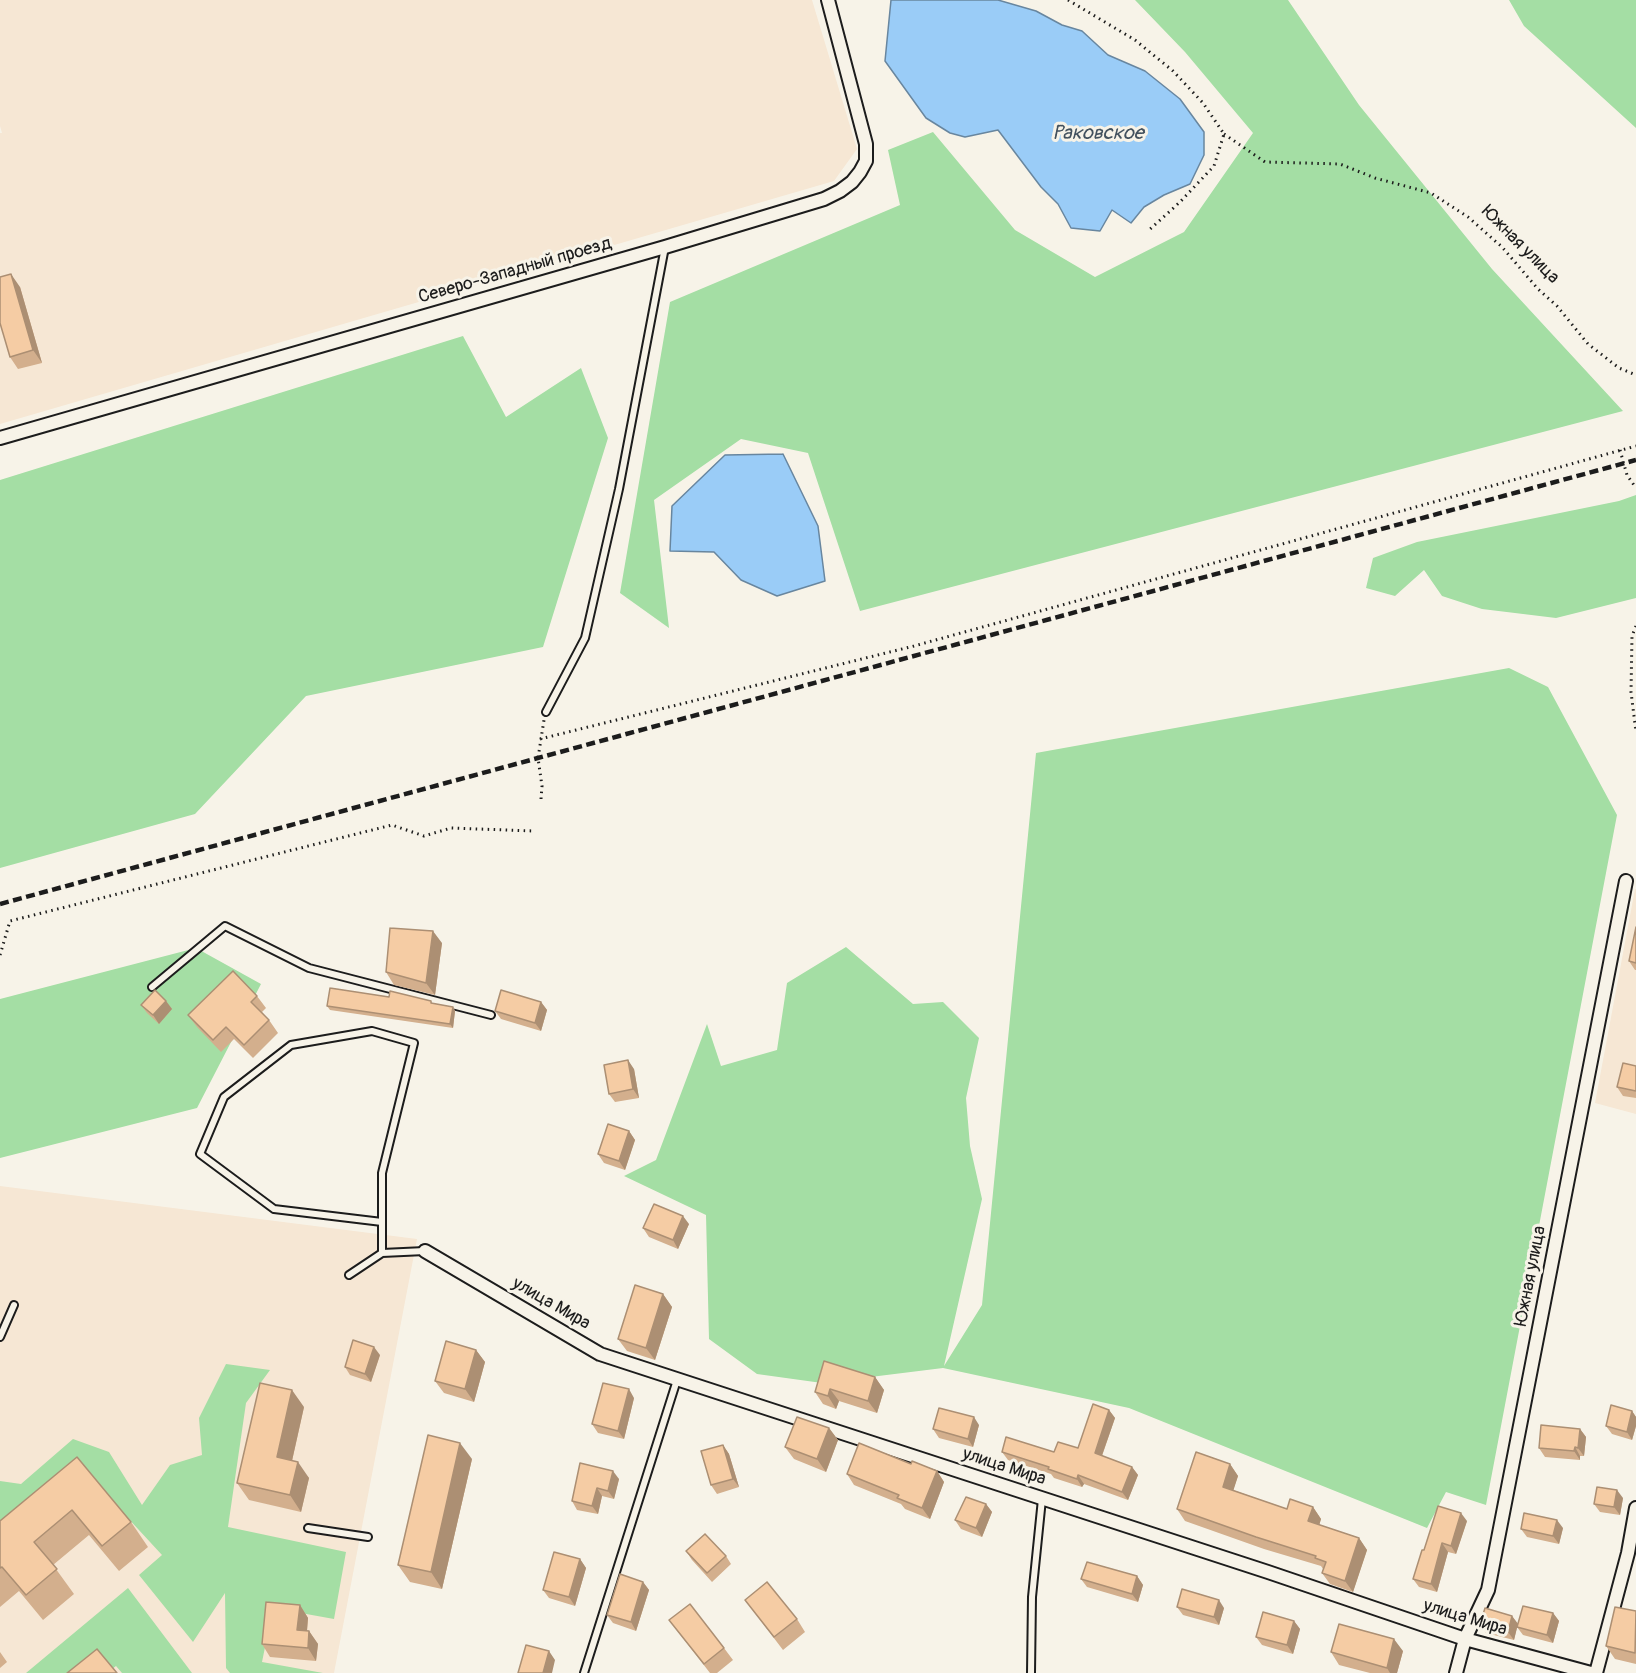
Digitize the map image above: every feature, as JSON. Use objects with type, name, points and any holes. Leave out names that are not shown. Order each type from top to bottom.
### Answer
[{"type":"street","name":"Северо-Западный проезд","points":[[0,438],[665,247],[824,199],[846,187],[860,172],[866,161],[866,144],[828,0]]},
{"type":"street","name":"Южная улица","points":[[1456,1673],[1465,1639],[1488,1590],[1626,881]]},
{"type":"street","name":"улица Мира","points":[[424,1251],[600,1354],[1465,1639],[1591,1673]]},
{"type":"street","points":[[1596,1673],[1628,1553],[1636,1508]]},
{"type":"lane","points":[[546,711],[585,638],[619,489],[665,247]]},
{"type":"lane","points":[[152,987],[225,926],[309,968],[491,1015]]},
{"type":"lane","points":[[382,1222],[274,1209],[200,1154],[224,1097],[291,1045],[372,1031],[414,1042],[382,1173],[382,1222],[382,1253]]},
{"type":"lane","points":[[349,1275],[382,1253],[424,1251]]},
{"type":"lane","points":[[0,1337],[14,1305]]},
{"type":"lane","points":[[584,1673],[678,1379]]},
{"type":"lane","points":[[1031,1673],[1032,1597],[1042,1498]]},
{"type":"lane","points":[[308,1528],[368,1537]]},
{"type":"path","points":[[1068,0],[1135,40],[1173,71],[1203,103],[1224,134],[1214,166],[1148,231]]},
{"type":"path","name":"Южная улица","points":[[1224,134],[1264,162],[1340,164],[1374,178],[1431,193],[1468,217],[1502,247],[1538,289],[1557,306],[1588,344],[1619,368],[1636,375]]},
{"type":"path","points":[[540,739],[914,646],[1636,446]]},
{"type":"path","points":[[1620,450],[1627,475],[1636,488]]},
{"type":"path","points":[[1636,626],[1632,636],[1630,692],[1636,732]]},
{"type":"path","points":[[541,799],[542,786],[538,758],[546,711]]},
{"type":"path","points":[[0,955],[10,921],[392,825],[424,836],[451,828],[534,831]]},
{"type":"shaded area","points":[[0,0],[812,0],[857,149],[834,181],[0,424],[0,133],[2,133],[0,126]]},
{"type":"shaded area","points":[[1636,889],[1636,1114],[1595,1103]]},
{"type":"shaded area","points":[[0,1186],[417,1239],[334,1673],[0,1673]]},
{"type":"green space","points":[[1135,0],[1288,0],[1359,105],[1492,269],[1623,411],[860,611],[808,453],[741,439],[654,500],[669,628],[620,593],[670,302],[900,205],[888,150],[933,132],[1015,230],[1095,277],[1184,232],[1253,133],[1185,52]]},
{"type":"green space","points":[[1509,0],[1636,0],[1636,128],[1524,26]]},
{"type":"green space","points":[[463,336],[506,417],[581,368],[608,438],[543,647],[306,696],[195,814],[0,868],[0,480]]},
{"type":"green space","points":[[1636,495],[1636,598],[1556,618],[1482,609],[1442,596],[1424,570],[1395,596],[1366,588],[1373,558],[1417,542],[1619,501]]},
{"type":"green space","points":[[1509,668],[1548,687],[1617,815],[1486,1505],[1446,1492],[1427,1528],[1129,1408],[943,1368],[822,1383],[757,1374],[709,1339],[706,1215],[624,1176],[656,1160],[707,1024],[721,1066],[777,1050],[787,983],[846,947],[913,1004],[943,1002],[979,1038],[966,1098],[970,1146],[982,1199],[944,1366],[982,1305],[1036,753]]},
{"type":"green space","points":[[196,948],[261,984],[197,1108],[0,1158],[0,999]]},
{"type":"green space","points":[[226,1364],[270,1370],[246,1403],[228,1527],[346,1552],[334,1619],[273,1608],[262,1662],[323,1673],[230,1673],[226,1668],[225,1593],[193,1642],[139,1575],[162,1555],[91,1478],[0,1557],[0,1481],[21,1484],[73,1439],[109,1452],[142,1505],[170,1465],[202,1455],[199,1418]]},
{"type":"green space","points":[[128,1588],[192,1673],[122,1673],[116,1666],[107,1673],[26,1673]]},
{"type":"water","name":"Раковское","points":[[891,0],[998,0],[1036,11],[1062,25],[1082,31],[1108,55],[1145,71],[1180,99],[1204,132],[1204,155],[1190,184],[1144,207],[1131,223],[1112,210],[1100,231],[1071,228],[1058,204],[1041,187],[998,130],[965,137],[950,133],[926,118],[885,61]]},
{"type":"water","points":[[783,454],[818,526],[825,581],[777,596],[741,580],[714,552],[670,551],[672,506],[725,455]]},
{"type":"building","points":[[11,274],[33,350],[10,357],[0,323],[0,277]]},
{"type":"building","points":[[1636,927],[1636,963],[1629,961]]},
{"type":"building","points":[[390,928],[433,931],[426,983],[386,972]]},
{"type":"building","points":[[233,971],[257,996],[251,1002],[269,1020],[244,1045],[226,1027],[213,1040],[188,1015]]},
{"type":"building","points":[[330,988],[389,997],[390,991],[453,1007],[450,1024],[327,1006]]},
{"type":"building","points":[[155,990],[166,1001],[153,1015],[141,1005]]},
{"type":"building","points":[[501,990],[541,1002],[535,1023],[495,1011]]},
{"type":"building","points":[[628,1060],[633,1089],[609,1094],[604,1065]]},
{"type":"building","points":[[1623,1063],[1636,1066],[1636,1091],[1617,1087]]},
{"type":"building","points":[[608,1124],[629,1131],[619,1161],[598,1154]]},
{"type":"building","points":[[654,1204],[683,1216],[673,1240],[643,1228]]},
{"type":"building","points":[[635,1285],[663,1294],[646,1348],[618,1339]]},
{"type":"building","points":[[353,1340],[374,1347],[365,1374],[345,1367]]},
{"type":"building","points":[[446,1341],[476,1350],[465,1389],[435,1381]]},
{"type":"building","points":[[824,1361],[875,1377],[868,1401],[830,1389],[828,1396],[815,1392]]},
{"type":"building","points":[[260,1383],[292,1390],[277,1457],[298,1462],[290,1495],[237,1483]]},
{"type":"building","points":[[603,1383],[629,1389],[618,1431],[592,1424]]},
{"type":"building","points":[[1093,1404],[1109,1410],[1095,1453],[1132,1467],[1122,1492],[1078,1475],[1077,1479],[1048,1469],[1049,1467],[1002,1452],[1006,1437],[1054,1452],[1058,1442],[1078,1448]]},
{"type":"building","points":[[1611,1405],[1632,1411],[1627,1432],[1606,1426]]},
{"type":"building","points":[[939,1408],[974,1417],[968,1439],[933,1429]]},
{"type":"building","points":[[797,1417],[829,1428],[817,1459],[785,1447]]},
{"type":"building","points":[[1541,1425],[1580,1429],[1578,1448],[1575,1447],[1574,1451],[1539,1448]]},
{"type":"building","points":[[428,1435],[460,1443],[431,1572],[398,1565]]},
{"type":"building","points":[[859,1443],[911,1464],[912,1461],[937,1471],[922,1508],[897,1498],[899,1495],[847,1474]]},
{"type":"building","points":[[723,1445],[733,1479],[711,1485],[701,1451]]},
{"type":"building","points":[[1196,1452],[1230,1464],[1223,1487],[1287,1509],[1290,1499],[1313,1507],[1308,1521],[1359,1538],[1345,1581],[1322,1573],[1326,1562],[1315,1558],[1316,1556],[1177,1509]]},
{"type":"building","points":[[77,1457],[131,1522],[102,1546],[72,1510],[34,1542],[57,1569],[26,1595],[2,1567],[0,1568],[0,1521]]},
{"type":"building","points":[[580,1463],[613,1471],[608,1491],[597,1488],[592,1506],[572,1501]]},
{"type":"building","points":[[1597,1487],[1617,1490],[1614,1507],[1594,1504]]},
{"type":"building","points":[[966,1497],[986,1504],[976,1528],[955,1520]]},
{"type":"building","points":[[1438,1506],[1461,1513],[1451,1546],[1442,1543],[1431,1584],[1413,1579]]},
{"type":"building","points":[[1524,1513],[1557,1520],[1553,1536],[1521,1529]]},
{"type":"building","points":[[705,1534],[726,1556],[707,1573],[686,1551]]},
{"type":"building","points":[[554,1552],[580,1559],[569,1597],[543,1590]]},
{"type":"building","points":[[1087,1562],[1137,1576],[1132,1594],[1081,1579]]},
{"type":"building","points":[[620,1574],[643,1582],[631,1622],[607,1615]]},
{"type":"building","points":[[767,1582],[797,1619],[774,1637],[745,1600]]},
{"type":"building","points":[[1182,1589],[1219,1600],[1214,1617],[1177,1607]]},
{"type":"building","points":[[266,1602],[300,1605],[297,1630],[309,1631],[308,1648],[262,1644]]},
{"type":"building","points":[[690,1604],[724,1648],[704,1664],[669,1620]]},
{"type":"building","points":[[1523,1606],[1553,1613],[1547,1635],[1517,1627]]},
{"type":"building","points":[[1615,1607],[1636,1611],[1635,1653],[1606,1646]]},
{"type":"building","points":[[1485,1608],[1512,1616],[1508,1632],[1480,1624]]},
{"type":"building","points":[[1263,1612],[1294,1621],[1287,1645],[1256,1637]]},
{"type":"building","points":[[1339,1624],[1394,1639],[1387,1668],[1331,1652]]},
{"type":"building","points":[[526,1645],[549,1651],[543,1673],[518,1673]]},
{"type":"building","points":[[97,1649],[117,1673],[67,1673]]},
{"type":"railway","points":[[0,904],[1636,460]]}]
